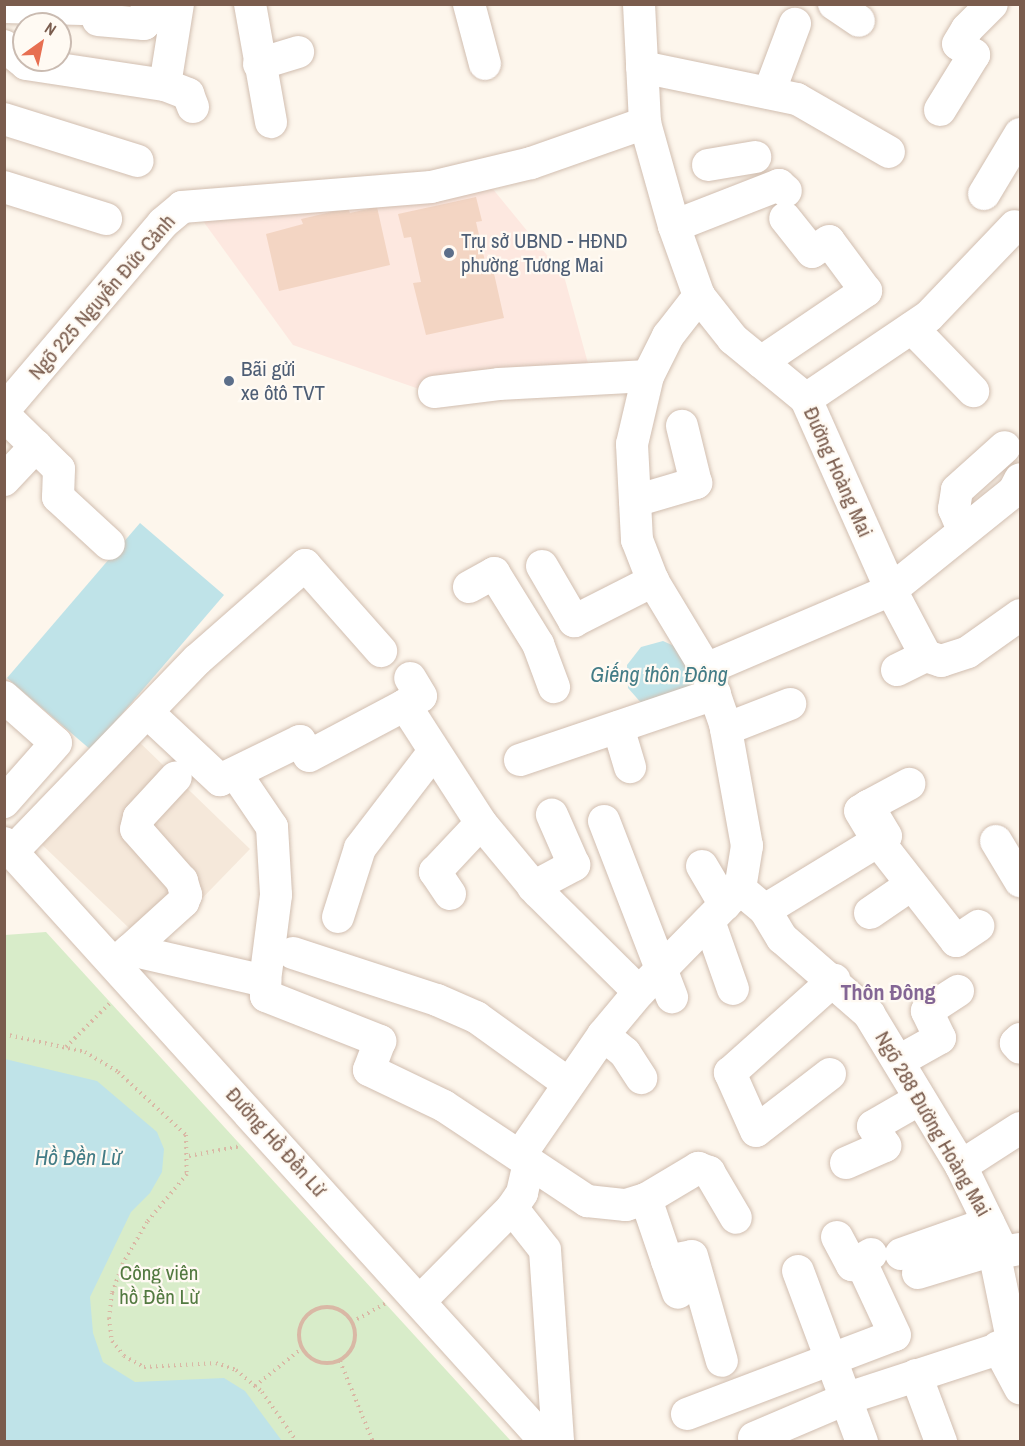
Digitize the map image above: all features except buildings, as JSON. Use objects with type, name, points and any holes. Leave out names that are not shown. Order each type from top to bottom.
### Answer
[{"type":"street","points":[[4,7],[90,15],[144,24],[147,4]]},
{"type":"street","points":[[165,85],[178,4]]},
{"type":"street","points":[[250,4],[271,122]]},
{"type":"street","points":[[469,4],[485,64]]},
{"type":"street","name":"Đường Hoàng Mai","points":[[639,4],[645,123],[674,226],[699,296],[733,339],[806,399],[891,591],[926,656]]},
{"type":"street","points":[[940,110],[974,56],[958,44],[967,29],[992,4]]},
{"type":"street","points":[[769,93],[795,24]]},
{"type":"street","points":[[4,46],[26,64],[165,85],[188,94],[193,107]]},
{"type":"street","points":[[259,64],[298,52]]},
{"type":"street","points":[[642,67],[797,99],[889,152]]},
{"type":"street","points":[[4,119],[138,161]]},
{"type":"street","name":"Ngõ 225 Nguyễn Đức Cảnh","points":[[4,410],[163,223],[182,207],[432,187],[531,163],[645,123]]},
{"type":"street","points":[[984,194],[1020,134]]},
{"type":"street","points":[[733,162],[743,201]]},
{"type":"street","points":[[674,226],[743,201],[779,185],[785,204],[812,252],[829,241],[866,291],[761,362]]},
{"type":"street","points":[[7,193],[106,219]]},
{"type":"street","points":[[806,399],[929,316],[1015,226]]},
{"type":"street","points":[[407,1300],[512,1208],[522,1193],[525,1158],[568,1083],[603,1035],[639,992],[667,983],[725,905],[747,846],[726,729],[710,681],[652,581],[637,540],[632,444],[648,376],[668,336],[699,296]]},
{"type":"street","points":[[912,328],[973,391]]},
{"type":"street","points":[[434,392],[499,384],[648,376]]},
{"type":"street","points":[[4,415],[59,469],[57,497],[109,544]]},
{"type":"street","points":[[635,501],[696,483],[682,426]]},
{"type":"street","points":[[4,480],[36,446]]},
{"type":"street","points":[[963,530],[954,509],[957,490],[1005,447]]},
{"type":"street","points":[[520,760],[618,727],[891,591],[963,530],[1014,491],[1020,479]]},
{"type":"street","points":[[9,847],[197,660],[305,565],[381,651]]},
{"type":"street","points":[[469,588],[494,573],[517,605],[554,687]]},
{"type":"street","points":[[517,605],[547,577],[574,621],[652,581]]},
{"type":"street","points":[[897,670],[926,656],[941,661],[968,652],[1020,615]]},
{"type":"street","points":[[236,774],[300,741],[309,756],[407,692],[433,753],[481,824],[533,887],[639,992]]},
{"type":"street","points":[[4,697],[56,742],[4,802]]},
{"type":"street","points":[[726,729],[790,704]]},
{"type":"street","points":[[147,712],[220,780],[234,770],[272,827],[276,895],[265,981],[266,996],[380,1041],[369,1070],[444,1106],[587,1201],[626,1204],[646,1199],[698,1168],[709,1172],[736,1218]]},
{"type":"street","points":[[618,727],[630,767]]},
{"type":"street","points":[[338,917],[360,848],[433,753]]},
{"type":"street","points":[[123,957],[183,902],[186,895],[182,881],[136,829],[139,817],[176,777]]},
{"type":"street","points":[[765,910],[886,836],[868,806],[910,784]]},
{"type":"street","points":[[533,887],[574,864],[552,814]]},
{"type":"street","points":[[604,821],[667,983]]},
{"type":"street","points":[[450,894],[435,872],[481,824]]},
{"type":"street","points":[[878,841],[956,941],[978,926]]},
{"type":"street","points":[[996,841],[1020,881]]},
{"type":"street","name":"Đường Hồ Đền Lừ","points":[[9,847],[123,957],[407,1300],[546,1442]]},
{"type":"street","points":[[702,866],[725,905],[733,989]]},
{"type":"street","points":[[870,913],[911,885]]},
{"type":"street","name":"Ngõ 288 Đường Hoàng Mai","points":[[725,905],[765,910],[782,938],[834,980],[869,1014],[1009,1246]]},
{"type":"street","points":[[293,953],[437,1000],[476,1017],[568,1083]]},
{"type":"street","points":[[123,957],[265,981]]},
{"type":"street","points":[[830,1074],[756,1131],[730,1073],[834,980]]},
{"type":"street","points":[[899,1062],[940,1038],[927,1011],[958,991]]},
{"type":"street","points":[[603,1035],[625,1053],[641,1078]]},
{"type":"street","points":[[1020,1039],[1016,1043],[1020,1048]]},
{"type":"street","points":[[846,1163],[885,1146],[873,1125],[920,1099]]},
{"type":"street","points":[[961,1166],[1020,1128]]},
{"type":"street","points":[[646,1199],[678,1293]]},
{"type":"street","points":[[512,1208],[545,1250],[558,1442]]},
{"type":"street","points":[[837,1237],[852,1265],[1009,1246]]},
{"type":"street","points":[[754,1438],[848,1398],[1012,1344],[996,1261],[1009,1246]]},
{"type":"street","points":[[667,1261],[692,1256],[722,1361]]},
{"type":"street","points":[[687,1414],[895,1335],[888,1260]]},
{"type":"street","points":[[798,1271],[848,1398],[862,1442]]},
{"type":"street","points":[[998,1347],[1020,1388]]},
{"type":"street","points":[[916,1375],[941,1442]]},
{"type":"path","points":[[65,1047],[119,994]]},
{"type":"path","points":[[4,1034],[85,1052],[118,1072],[164,1111],[186,1135],[189,1156],[187,1174],[147,1222],[123,1263],[112,1293],[109,1318],[112,1341],[124,1356],[144,1367],[216,1363],[236,1370],[255,1386],[297,1442]]},
{"type":"path","points":[[189,1156],[206,1156],[251,1143]]},
{"type":"path","points":[[352,1322],[407,1300]]},
{"type":"path","points":[[328,1307],[342,1311],[352,1322],[355,1337],[351,1351],[340,1361],[318,1362],[301,1349],[298,1334],[302,1320],[313,1310],[328,1307]]},
{"type":"path","points":[[255,1386],[301,1349]]},
{"type":"path","points":[[340,1361],[373,1442]]},
{"type":"shaded area","points":[[488,183],[564,276],[589,367],[422,390],[293,345],[203,221],[289,205]]},
{"type":"shaded area","points":[[134,737],[250,849],[152,950],[35,838]]},
{"type":"green space","name":"Công viên hồ Đền Lừ","points":[[46,932],[511,1441],[5,1442],[5,935]]},
{"type":"water","points":[[140,523],[224,595],[91,750],[7,678]]},
{"type":"water","name":"Giếng thôn Đông","points":[[663,641],[683,650],[694,681],[690,691],[643,705],[628,688],[627,665],[641,647]]},
{"type":"water","name":"Hồ Đền Lừ","points":[[5,1059],[97,1081],[157,1132],[164,1149],[162,1172],[150,1193],[131,1212],[90,1297],[93,1333],[103,1362],[135,1382],[224,1378],[245,1391],[282,1441],[5,1441]]},
{"type":"place","name":"Trụ sở UBND - HĐND phường Tương Mai","points":[[449,253]]},
{"type":"place","name":"Bãi gửi xe ôtô TVT","points":[[229,381]]},
{"type":"district","name":"Thôn Đông","points":[[888,993]]}]
